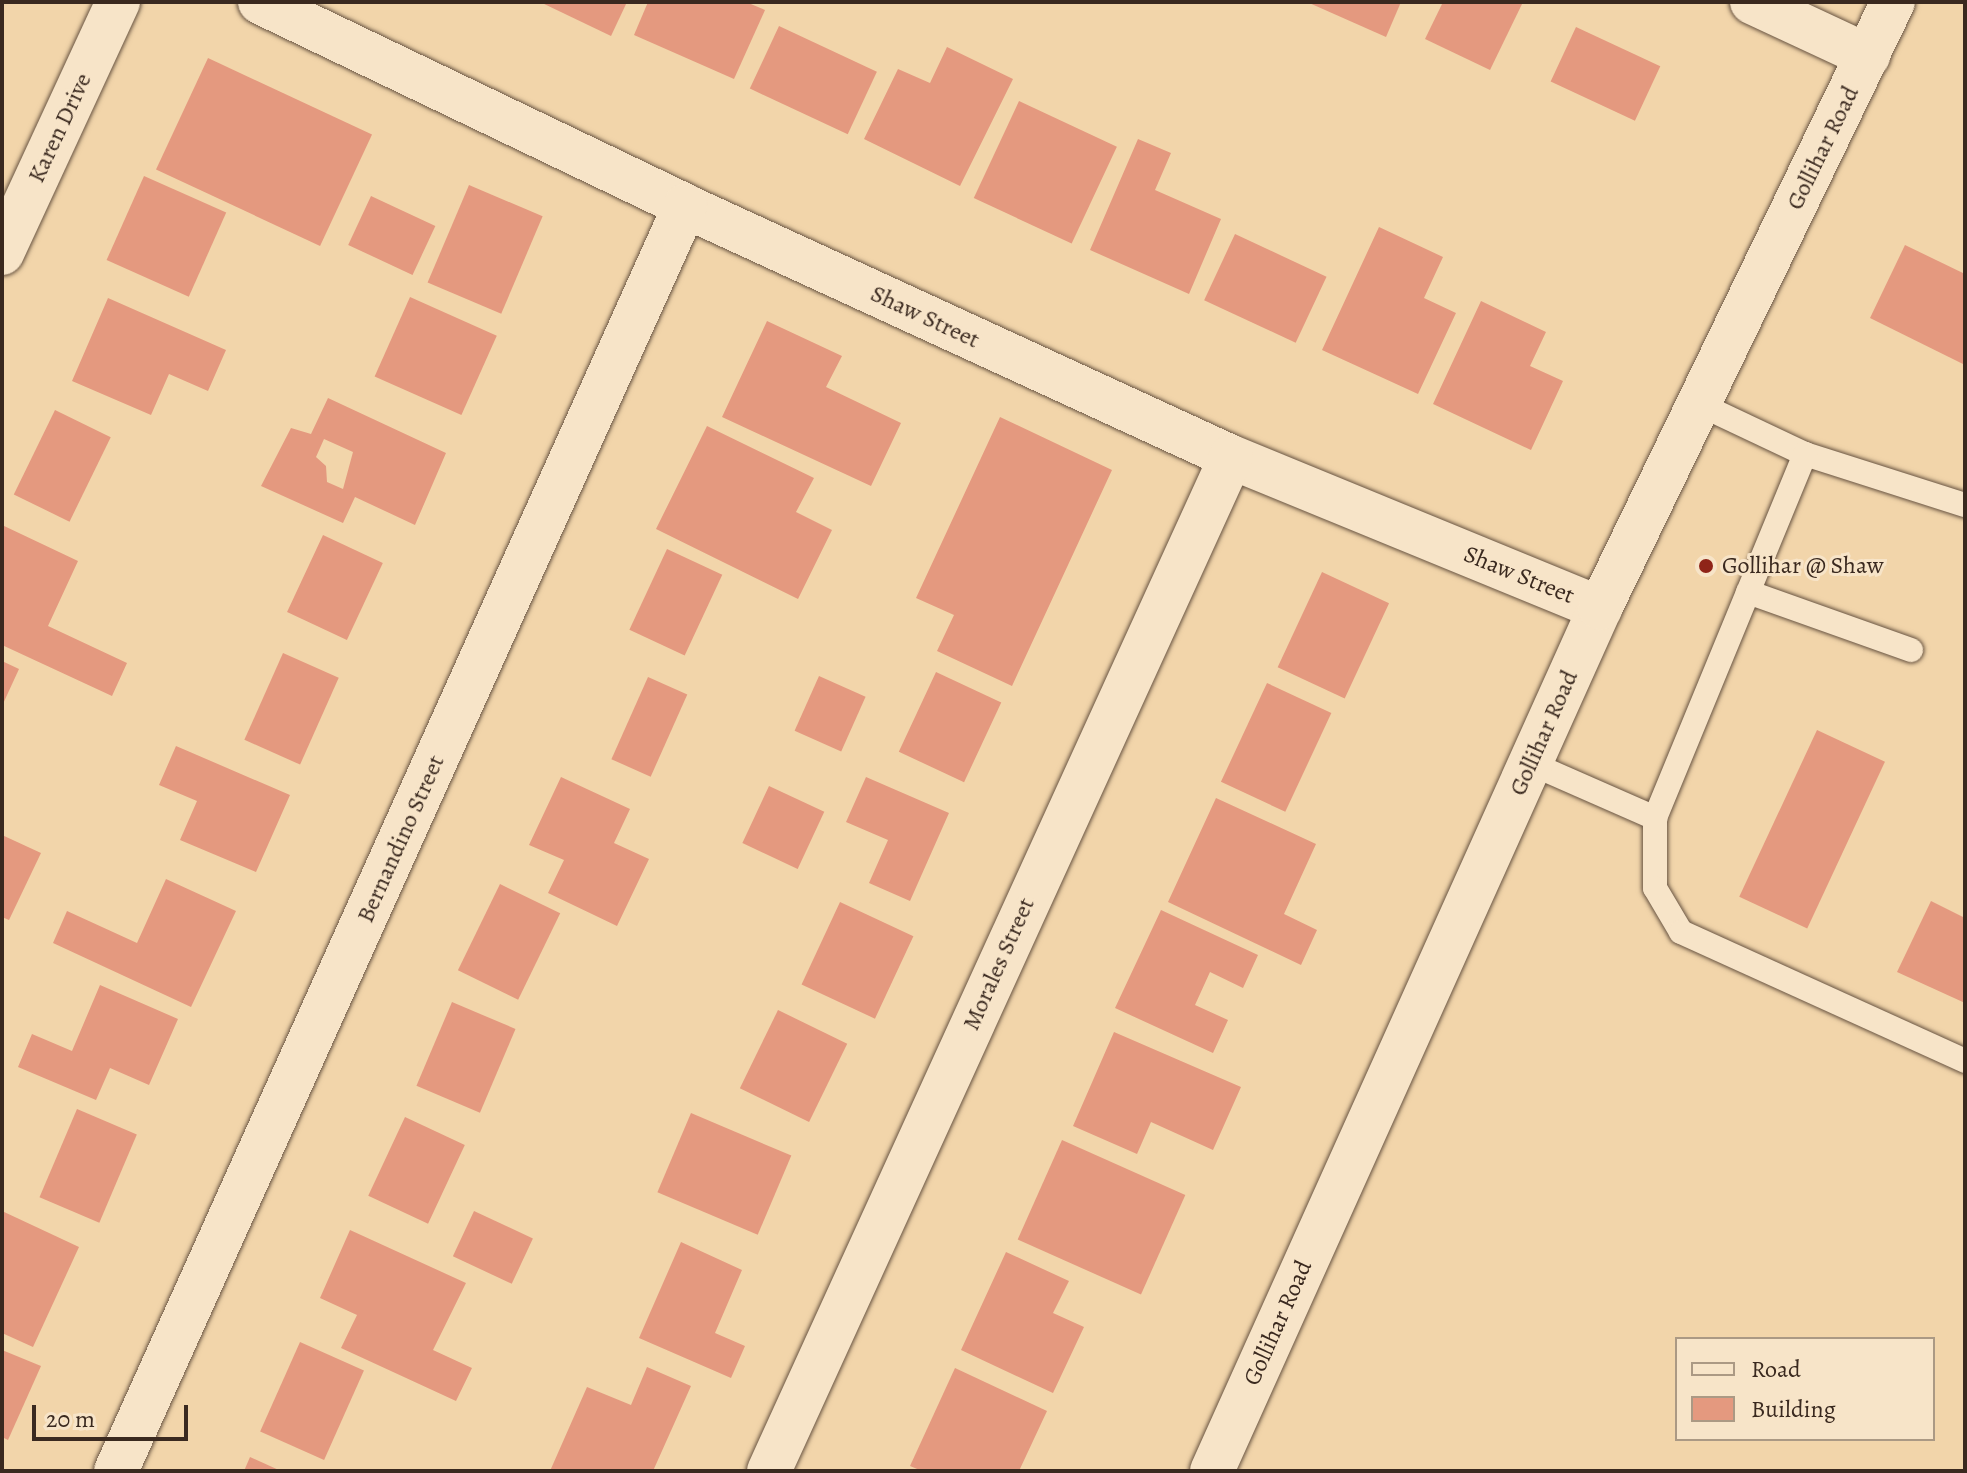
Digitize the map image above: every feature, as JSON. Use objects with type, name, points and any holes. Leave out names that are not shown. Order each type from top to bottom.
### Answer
[{"type":"street","name":"Karen Drive","points":[[2,253],[118,2]]},
{"type":"street","name":"Shaw Street","points":[[260,2],[685,206],[1231,457],[1600,608]]},
{"type":"street","points":[[1752,2],[1868,56]]},
{"type":"street","name":"Gollihar Road","points":[[1212,1471],[1600,608],[1893,2]]},
{"type":"street","name":"Bernandino Street","points":[[116,1471],[685,206]]},
{"type":"street","name":"Morales Street","points":[[769,1471],[1231,457]]},
{"type":"lane","points":[[1699,404],[1805,454],[1965,505]]},
{"type":"lane","points":[[1805,454],[1655,818],[1655,888],[1681,932],[1965,1061]]},
{"type":"lane","points":[[1748,592],[1911,650]]},
{"type":"lane","points":[[1530,763],[1655,818]]},
{"type":"building","points":[[540,2],[627,2],[611,36]]},
{"type":"building","points":[[648,2],[746,2],[765,10],[734,79],[634,35]]},
{"type":"building","points":[[1307,2],[1401,2],[1386,37]]},
{"type":"building","points":[[1443,2],[1523,2],[1490,70],[1425,39]]},
{"type":"building","points":[[779,26],[877,72],[848,134],[750,89]]},
{"type":"building","points":[[1576,27],[1660,66],[1635,121],[1551,81]]},
{"type":"building","points":[[947,47],[1013,79],[960,186],[864,139],[898,69],[930,83]]},
{"type":"building","points":[[208,58],[372,134],[320,246],[156,169]]},
{"type":"building","points":[[1019,101],[1117,147],[1072,244],[974,198]]},
{"type":"building","points":[[1138,139],[1171,153],[1155,190],[1221,219],[1189,294],[1090,250]]},
{"type":"building","points":[[144,176],[226,213],[189,297],[107,260]]},
{"type":"building","points":[[469,185],[543,216],[501,314],[428,283]]},
{"type":"building","points":[[371,196],[435,226],[413,275],[348,245]]},
{"type":"building","points":[[1379,227],[1443,257],[1424,298],[1456,313],[1418,394],[1322,350]]},
{"type":"building","points":[[1235,234],[1327,277],[1296,343],[1204,300]]},
{"type":"building","points":[[1905,245],[1965,274],[1965,365],[1870,318]]},
{"type":"building","points":[[410,297],[497,336],[461,415],[375,376]]},
{"type":"building","points":[[108,298],[226,350],[208,391],[169,374],[151,415],[72,381]]},
{"type":"building","points":[[1481,301],[1546,332],[1530,366],[1563,381],[1531,450],[1433,404]]},
{"type":"building","points":[[767,321],[842,356],[826,387],[901,423],[871,486],[722,417]]},
{"type":"building","points":[[328,398],[446,453],[415,525],[355,497],[343,523],[261,486],[291,428],[311,434]],"holes":[[[324,439],[353,452],[343,489],[327,482],[326,466],[316,457]]]},
{"type":"building","points":[[55,410],[111,437],[70,522],[14,494]]},
{"type":"building","points":[[1000,417],[1112,470],[1012,686],[937,651],[954,615],[916,598]]},
{"type":"building","points":[[707,426],[814,478],[796,512],[832,530],[798,599],[656,529]]},
{"type":"building","points":[[2,525],[78,561],[48,626],[127,663],[112,696],[2,645]]},
{"type":"building","points":[[323,535],[383,563],[347,640],[287,612]]},
{"type":"building","points":[[667,549],[722,575],[685,655],[629,630]]},
{"type":"building","points":[[1322,572],[1389,603],[1345,698],[1278,667]]},
{"type":"building","points":[[283,653],[339,678],[300,765],[244,740]]},
{"type":"building","points":[[2,661],[19,669],[2,706]]},
{"type":"building","points":[[936,672],[1001,702],[964,782],[899,752]]},
{"type":"building","points":[[819,676],[866,697],[841,752],[795,731]]},
{"type":"building","points":[[648,677],[687,694],[651,777],[611,759]]},
{"type":"building","points":[[1267,683],[1331,713],[1285,812],[1221,782]]},
{"type":"building","points":[[1817,730],[1885,762],[1807,928],[1739,897]]},
{"type":"building","points":[[176,746],[290,795],[256,872],[180,840],[197,801],[159,785]]},
{"type":"building","points":[[561,777],[630,809],[614,843],[649,859],[617,926],[548,893],[564,860],[529,845]]},
{"type":"building","points":[[866,777],[949,813],[910,901],[869,883],[888,840],[846,822]]},
{"type":"building","points":[[769,786],[824,812],[798,869],[742,843]]},
{"type":"building","points":[[1216,798],[1316,844],[1284,914],[1317,930],[1301,965],[1168,902]]},
{"type":"building","points":[[2,835],[41,853],[9,920],[2,917]]},
{"type":"building","points":[[166,879],[236,911],[191,1007],[53,943],[67,911],[137,943]]},
{"type":"building","points":[[500,884],[560,913],[518,1000],[458,970]]},
{"type":"building","points":[[1931,901],[1965,918],[1965,1003],[1897,972]]},
{"type":"building","points":[[840,902],[913,936],[875,1019],[802,984]]},
{"type":"building","points":[[1161,910],[1258,955],[1243,988],[1210,972],[1195,1005],[1228,1020],[1213,1053],[1115,1008]]},
{"type":"building","points":[[100,985],[178,1019],[149,1085],[110,1068],[96,1100],[18,1067],[32,1034],[72,1051]]},
{"type":"building","points":[[452,1002],[516,1029],[480,1113],[416,1086]]},
{"type":"building","points":[[778,1010],[847,1044],[809,1122],[740,1088]]},
{"type":"building","points":[[1114,1032],[1241,1087],[1213,1150],[1151,1122],[1137,1154],[1073,1126]]},
{"type":"building","points":[[77,1109],[137,1134],[99,1223],[39,1197]]},
{"type":"building","points":[[691,1113],[791,1156],[758,1235],[657,1192]]},
{"type":"building","points":[[405,1117],[465,1145],[428,1224],[368,1196]]},
{"type":"building","points":[[1062,1140],[1185,1195],[1141,1294],[1018,1240]]},
{"type":"building","points":[[2,1211],[79,1247],[33,1347],[2,1333]]},
{"type":"building","points":[[474,1211],[533,1238],[512,1284],[453,1256]]},
{"type":"building","points":[[350,1230],[466,1283],[433,1350],[472,1368],[456,1401],[341,1348],[357,1315],[320,1298]]},
{"type":"building","points":[[681,1242],[742,1270],[715,1333],[745,1346],[731,1378],[639,1338]]},
{"type":"building","points":[[1006,1252],[1069,1281],[1053,1313],[1084,1327],[1053,1393],[961,1350]]},
{"type":"building","points":[[300,1342],[364,1370],[324,1460],[260,1432]]},
{"type":"building","points":[[2,1350],[41,1366],[8,1440],[2,1437]]},
{"type":"building","points":[[647,1367],[691,1386],[653,1471],[550,1471],[587,1387],[631,1405]]},
{"type":"building","points":[[955,1368],[1047,1411],[1019,1471],[922,1471],[910,1466]]},
{"type":"building","points":[[250,1457],[281,1471],[244,1471]]},
{"type":"place","name":"Gollihar @ Shaw","points":[[1706,566]]}]
